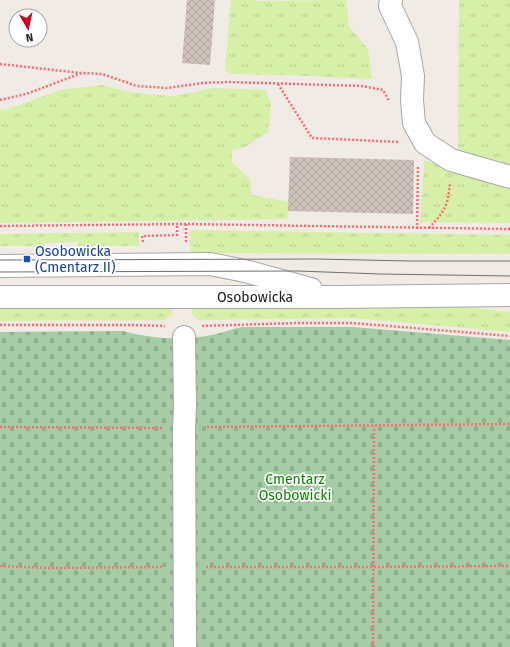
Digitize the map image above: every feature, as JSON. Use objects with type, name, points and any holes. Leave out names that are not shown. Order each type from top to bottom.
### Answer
[{"type":"street","points":[[391,0],[390,6],[407,42],[413,76],[412,100],[414,123],[425,143],[451,160],[510,177]]},
{"type":"street","points":[[0,266],[210,264],[245,271],[339,297]]},
{"type":"street","name":"Osobowicka","points":[[0,297],[339,297],[510,295]]},
{"type":"street","points":[[184,330],[185,647]]},
{"type":"path","points":[[0,64],[102,74],[137,86],[167,88],[222,82],[362,86]]},
{"type":"path","points":[[0,100],[26,94],[82,73]]},
{"type":"path","points":[[278,84],[312,138],[425,143]]},
{"type":"path","points":[[428,229],[444,211],[447,204],[451,160]]},
{"type":"path","points":[[417,228],[418,189]]},
{"type":"path","points":[[0,226],[186,224],[428,229],[510,229]]},
{"type":"path","points":[[186,224],[186,241]]},
{"type":"path","points":[[151,243],[143,243],[142,236],[177,235],[177,225]]},
{"type":"path","points":[[0,325],[131,325],[184,330],[297,323],[352,323],[510,336]]},
{"type":"path","points":[[0,427],[184,428],[510,424]]},
{"type":"path","points":[[373,647],[374,425]]},
{"type":"path","points":[[0,566],[51,568],[510,566]]},
{"type":"green space","points":[[231,0],[346,0],[349,27],[368,49],[372,79],[232,74],[225,70]]},
{"type":"green space","points":[[459,0],[510,0],[510,169],[458,155]]},
{"type":"green space","points":[[102,85],[135,93],[175,96],[213,88],[266,90],[271,104],[268,132],[245,147],[232,150],[232,163],[250,179],[252,195],[289,202],[288,219],[0,223],[0,109],[5,110],[60,90]]},
{"type":"green space","points":[[424,160],[510,185],[510,223],[426,222],[420,224]]},
{"type":"green space","points":[[190,230],[510,235],[510,254],[190,253]]},
{"type":"green space","points":[[139,232],[139,246],[78,246],[78,242],[44,243],[44,246],[0,246],[0,234]]},
{"type":"green space","points":[[459,306],[510,312],[510,332],[352,318],[198,320],[192,314],[192,307]]},
{"type":"green space","points":[[172,307],[172,315],[165,320],[0,321],[0,308]]},
{"type":"green space","name":"Cmentarz Osobowicki","points":[[242,327],[353,327],[510,340],[510,647],[0,647],[0,332],[123,331],[145,336],[190,338],[212,335]]},
{"type":"building","points":[[187,0],[215,0],[210,65],[182,63]]},
{"type":"building","points":[[290,157],[414,160],[413,214],[288,211]]},
{"type":"tram line","points":[[0,260],[318,259],[510,261]]},
{"type":"tram line","points":[[0,272],[298,271],[510,276]]},
{"type":"place","name":"Osobowicka (Cmentarz II)","points":[[27,259]]}]
